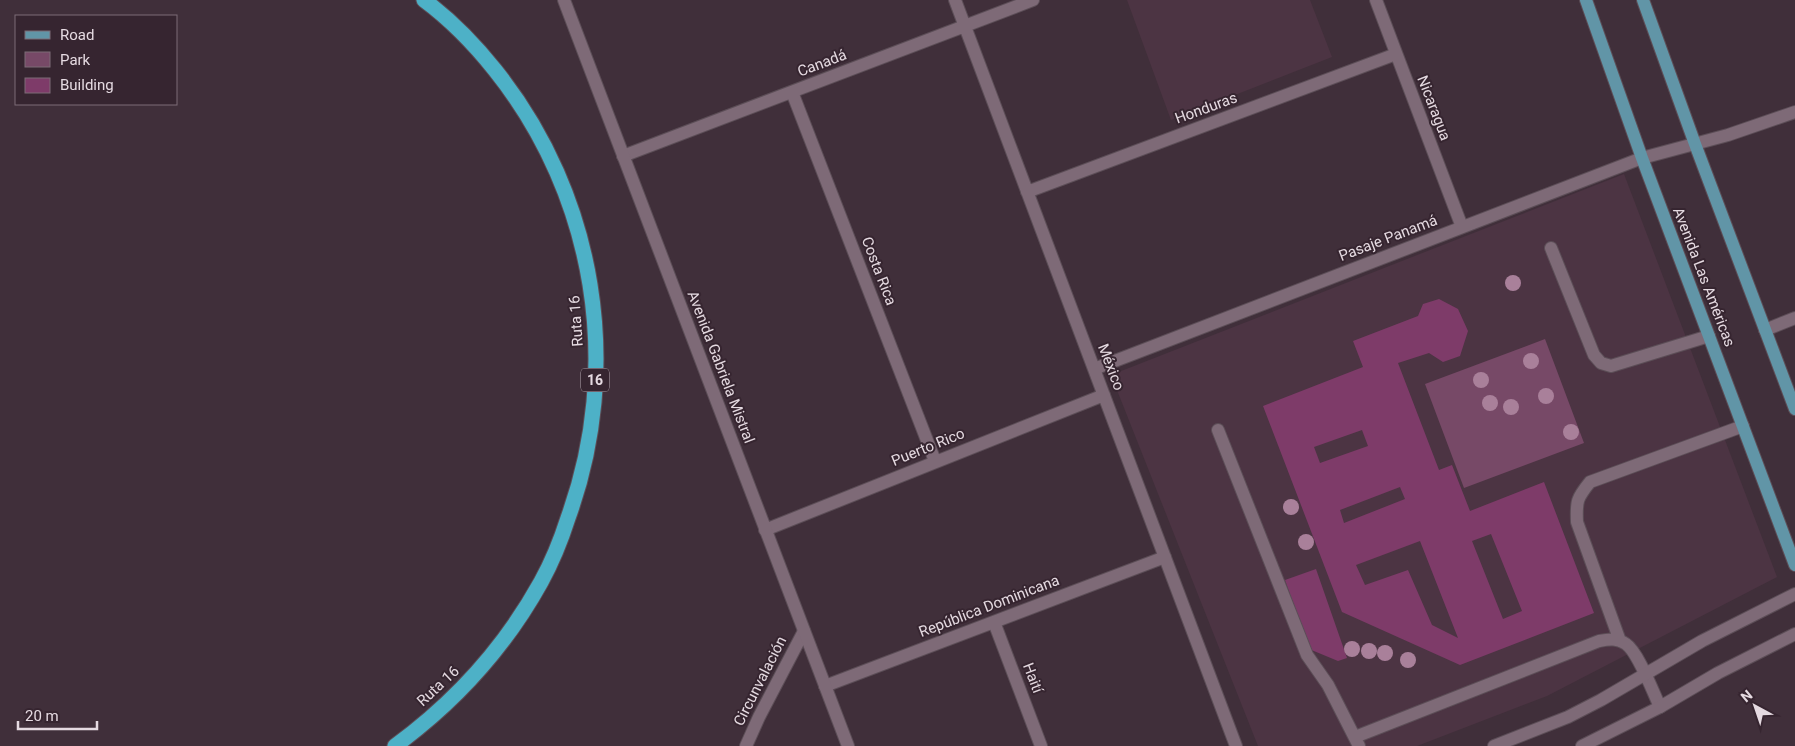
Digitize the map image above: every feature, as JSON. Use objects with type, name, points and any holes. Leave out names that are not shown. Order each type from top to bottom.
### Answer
[{"type":"highway","name":"Ruta 16","points":[[395,746],[445,706],[473,677],[499,647],[542,580],[560,540],[575,499],[584,465],[593,414],[596,371],[594,313],[583,246],[573,211],[552,161],[526,113],[483,55],[458,29],[424,0]]},
{"type":"main road","name":"Avenida Las Américas","points":[[1586,0],[1642,158],[1795,565]]},
{"type":"main road","points":[[1643,0],[1795,409]]},
{"type":"street","name":"Avenida Gabriela Mistral","points":[[564,0],[848,746]]},
{"type":"street","name":"México","points":[[955,0],[1236,746]]},
{"type":"street","name":"Canadá","points":[[623,156],[1032,0]]},
{"type":"street","name":"Nicaragua","points":[[1376,0],[1462,227]]},
{"type":"street","name":"Honduras","points":[[1027,192],[1396,54]]},
{"type":"street","name":"Costa Rica","points":[[792,92],[936,462]]},
{"type":"street","name":"Pasaje Panamá","points":[[1094,369],[1642,158],[1728,135],[1795,112]]},
{"type":"street","points":[[1551,248],[1594,355],[1601,363],[1611,366],[1709,336]]},
{"type":"street","points":[[1765,330],[1795,318]]},
{"type":"street","name":"Puerto Rico","points":[[765,530],[1104,395]]},
{"type":"street","points":[[1620,641],[1577,522],[1576,504],[1581,494],[1590,482],[1743,426]]},
{"type":"street","points":[[1218,430],[1307,655],[1328,685],[1357,741],[1599,641],[1610,639],[1620,641],[1632,649],[1660,707]]},
{"type":"street","name":"República Dominicana","points":[[825,686],[1165,557]]},
{"type":"street","points":[[1494,746],[1568,717],[1602,700],[1736,623],[1795,594]]},
{"type":"street","name":"Haití","points":[[994,622],[1041,746]]},
{"type":"street","name":"Circunvalación","points":[[746,746],[804,630]]},
{"type":"street","points":[[1582,746],[1660,707],[1718,673],[1795,634]]},
{"type":"shaded area","points":[[1127,0],[1310,0],[1332,57],[1171,120]]},
{"type":"shaded area","points":[[1624,174],[1777,577],[1547,696],[1417,746],[1258,746],[1111,375]]},
{"type":"green space","points":[[1545,339],[1584,443],[1464,488],[1425,384]]},
{"type":"building","points":[[1439,299],[1458,309],[1468,331],[1460,356],[1443,362],[1429,353],[1398,363],[1439,470],[1452,465],[1470,511],[1544,482],[1594,613],[1460,665],[1342,612],[1263,406],[1363,367],[1353,341],[1418,316],[1423,304]],"holes":[[[1362,430],[1368,446],[1320,463],[1314,447]],[[1400,487],[1405,499],[1344,523],[1340,510]],[[1491,534],[1522,611],[1503,619],[1472,541]],[[1420,541],[1458,638],[1432,625],[1408,570],[1365,585],[1356,565]]]},
{"type":"building","points":[[1316,569],[1347,658],[1338,661],[1309,649],[1285,580]]}]
